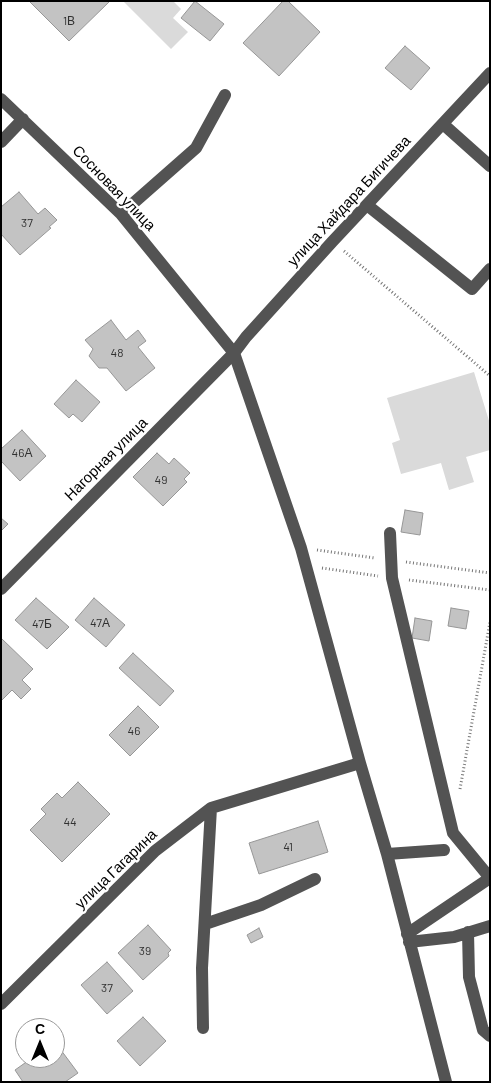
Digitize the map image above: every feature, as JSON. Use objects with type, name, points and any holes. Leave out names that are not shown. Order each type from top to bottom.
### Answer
[{"type":"street","name":"улица Хайдара Бигичева","points":[[234,353],[246,337],[332,242],[490,74]]},
{"type":"street","points":[[120,214],[196,148],[225,95]]},
{"type":"street","name":"Сосновая улица","points":[[1,99],[120,214],[234,353]]},
{"type":"street","points":[[1,142],[22,119]]},
{"type":"street","points":[[443,124],[490,166]]},
{"type":"street","points":[[367,205],[472,289],[490,269]]},
{"type":"street","points":[[234,353],[301,548],[387,854],[445,1081]]},
{"type":"street","name":"Нагорная улица","points":[[1,589],[234,353]]},
{"type":"street","points":[[390,532],[392,578],[453,833],[490,878],[408,938]]},
{"type":"street","name":"улица Гагарина","points":[[1,1004],[155,851],[212,808],[360,763]]},
{"type":"street","points":[[203,1028],[202,968],[212,808]]},
{"type":"street","points":[[387,854],[444,850]]},
{"type":"street","points":[[204,924],[261,905],[315,879]]},
{"type":"street","points":[[408,938],[454,936],[490,926]]},
{"type":"street","points":[[468,932],[470,977],[483,1030],[490,1036]]},
{"type":"path","points":[[332,242],[490,376]]},
{"type":"path","points":[[459,795],[490,622]]},
{"type":"shaded area","points":[[123,1],[173,1],[181,9],[173,18],[188,32],[171,49]]},
{"type":"shaded area","points":[[474,372],[490,424],[490,450],[466,457],[474,482],[449,490],[441,463],[401,474],[392,443],[400,440],[387,398]]},
{"type":"building","points":[[29,1],[110,1],[69,41]]},
{"type":"building","points":[[195,1],[224,24],[210,41],[181,18]]},
{"type":"building","points":[[283,1],[288,1],[320,32],[279,76],[243,43]]},
{"type":"building","points":[[405,46],[430,68],[411,90],[385,68]]},
{"type":"building","points":[[19,192],[38,214],[45,208],[57,220],[49,227],[51,228],[20,255],[1,234],[1,207]]},
{"type":"building","points":[[111,320],[126,340],[138,330],[146,341],[138,347],[155,368],[126,391],[107,368],[99,368],[89,356],[93,349],[85,340]]},
{"type":"building","points":[[76,380],[100,402],[82,422],[73,414],[69,418],[54,404]]},
{"type":"building","points":[[22,430],[46,456],[20,481],[1,461],[1,449]]},
{"type":"building","points":[[157,453],[169,464],[174,458],[190,473],[184,479],[187,482],[163,506],[133,477]]},
{"type":"building","points":[[405,510],[423,513],[420,535],[401,532]]},
{"type":"building","points":[[1,518],[8,524],[1,531]]},
{"type":"building","points":[[36,598],[69,627],[47,649],[15,620]]},
{"type":"building","points":[[94,598],[125,625],[106,647],[75,620]]},
{"type":"building","points":[[451,608],[469,611],[466,629],[448,626]]},
{"type":"building","points":[[415,618],[432,621],[429,641],[412,638]]},
{"type":"building","points":[[1,638],[33,669],[22,680],[31,689],[21,699],[12,690],[1,701]]},
{"type":"building","points":[[133,653],[174,691],[160,706],[119,668]]},
{"type":"building","points":[[138,706],[159,727],[130,756],[109,735]]},
{"type":"building","points":[[78,782],[110,814],[62,862],[30,830],[46,814],[41,809],[57,793],[62,798]]},
{"type":"building","points":[[318,821],[328,852],[259,874],[249,843]]},
{"type":"building","points":[[148,925],[171,950],[168,953],[169,956],[143,980],[118,953]]},
{"type":"building","points":[[259,928],[263,937],[251,943],[247,935]]},
{"type":"building","points":[[107,962],[133,991],[107,1014],[81,985]]},
{"type":"building","points":[[143,1017],[166,1041],[140,1066],[117,1041]]},
{"type":"building","points":[[65,1055],[78,1073],[65,1082],[23,1082],[15,1070],[18,1068],[65,1068]]}]
